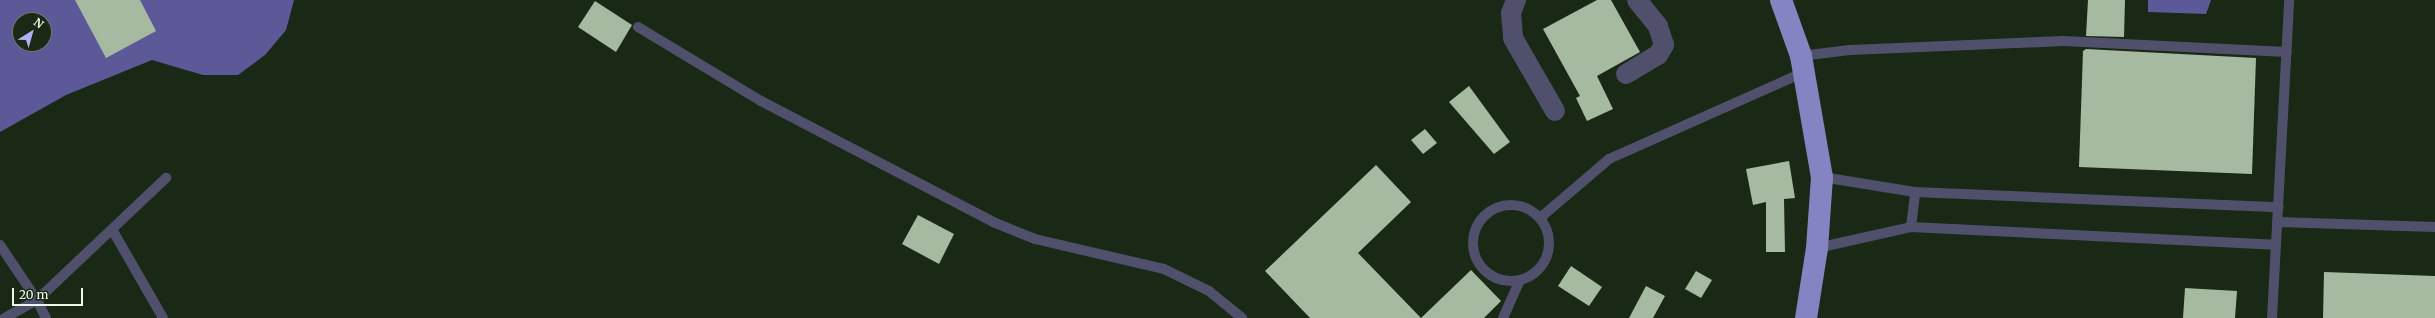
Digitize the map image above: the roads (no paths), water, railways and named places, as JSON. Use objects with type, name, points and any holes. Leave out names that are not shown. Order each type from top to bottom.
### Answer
[{"type":"highway","points":[[1781,0],[1803,64],[1822,177],[1817,248],[1806,318]]},
{"type":"street","points":[[1516,0],[1511,13],[1513,38],[1555,111]]},
{"type":"street","points":[[1626,74],[1658,55],[1664,45],[1658,26],[1637,0]]},
{"type":"lane","points":[[2272,318],[2290,0]]},
{"type":"lane","points":[[638,27],[774,108],[993,222],[1035,239],[1164,269],[1209,291],[1242,318]]},
{"type":"lane","points":[[1540,218],[1609,159],[1803,64],[1850,50],[2064,41],[2287,52]]},
{"type":"lane","points":[[1822,177],[1915,192],[2279,207]]},
{"type":"lane","points":[[4,318],[37,300],[113,231],[166,178]]},
{"type":"lane","points":[[1911,227],[1915,192]]},
{"type":"lane","points":[[1505,205],[1529,210],[1540,218],[1549,242],[1548,255],[1537,271],[1520,280],[1494,278],[1483,270],[1476,260],[1472,237],[1484,216],[1505,205]]},
{"type":"lane","points":[[2277,222],[2435,227]]},
{"type":"lane","points":[[1817,248],[1911,227],[2276,244]]},
{"type":"lane","points":[[113,231],[163,318]]},
{"type":"lane","points":[[0,245],[37,300],[46,318]]},
{"type":"lane","points":[[1503,318],[1520,280]]}]
